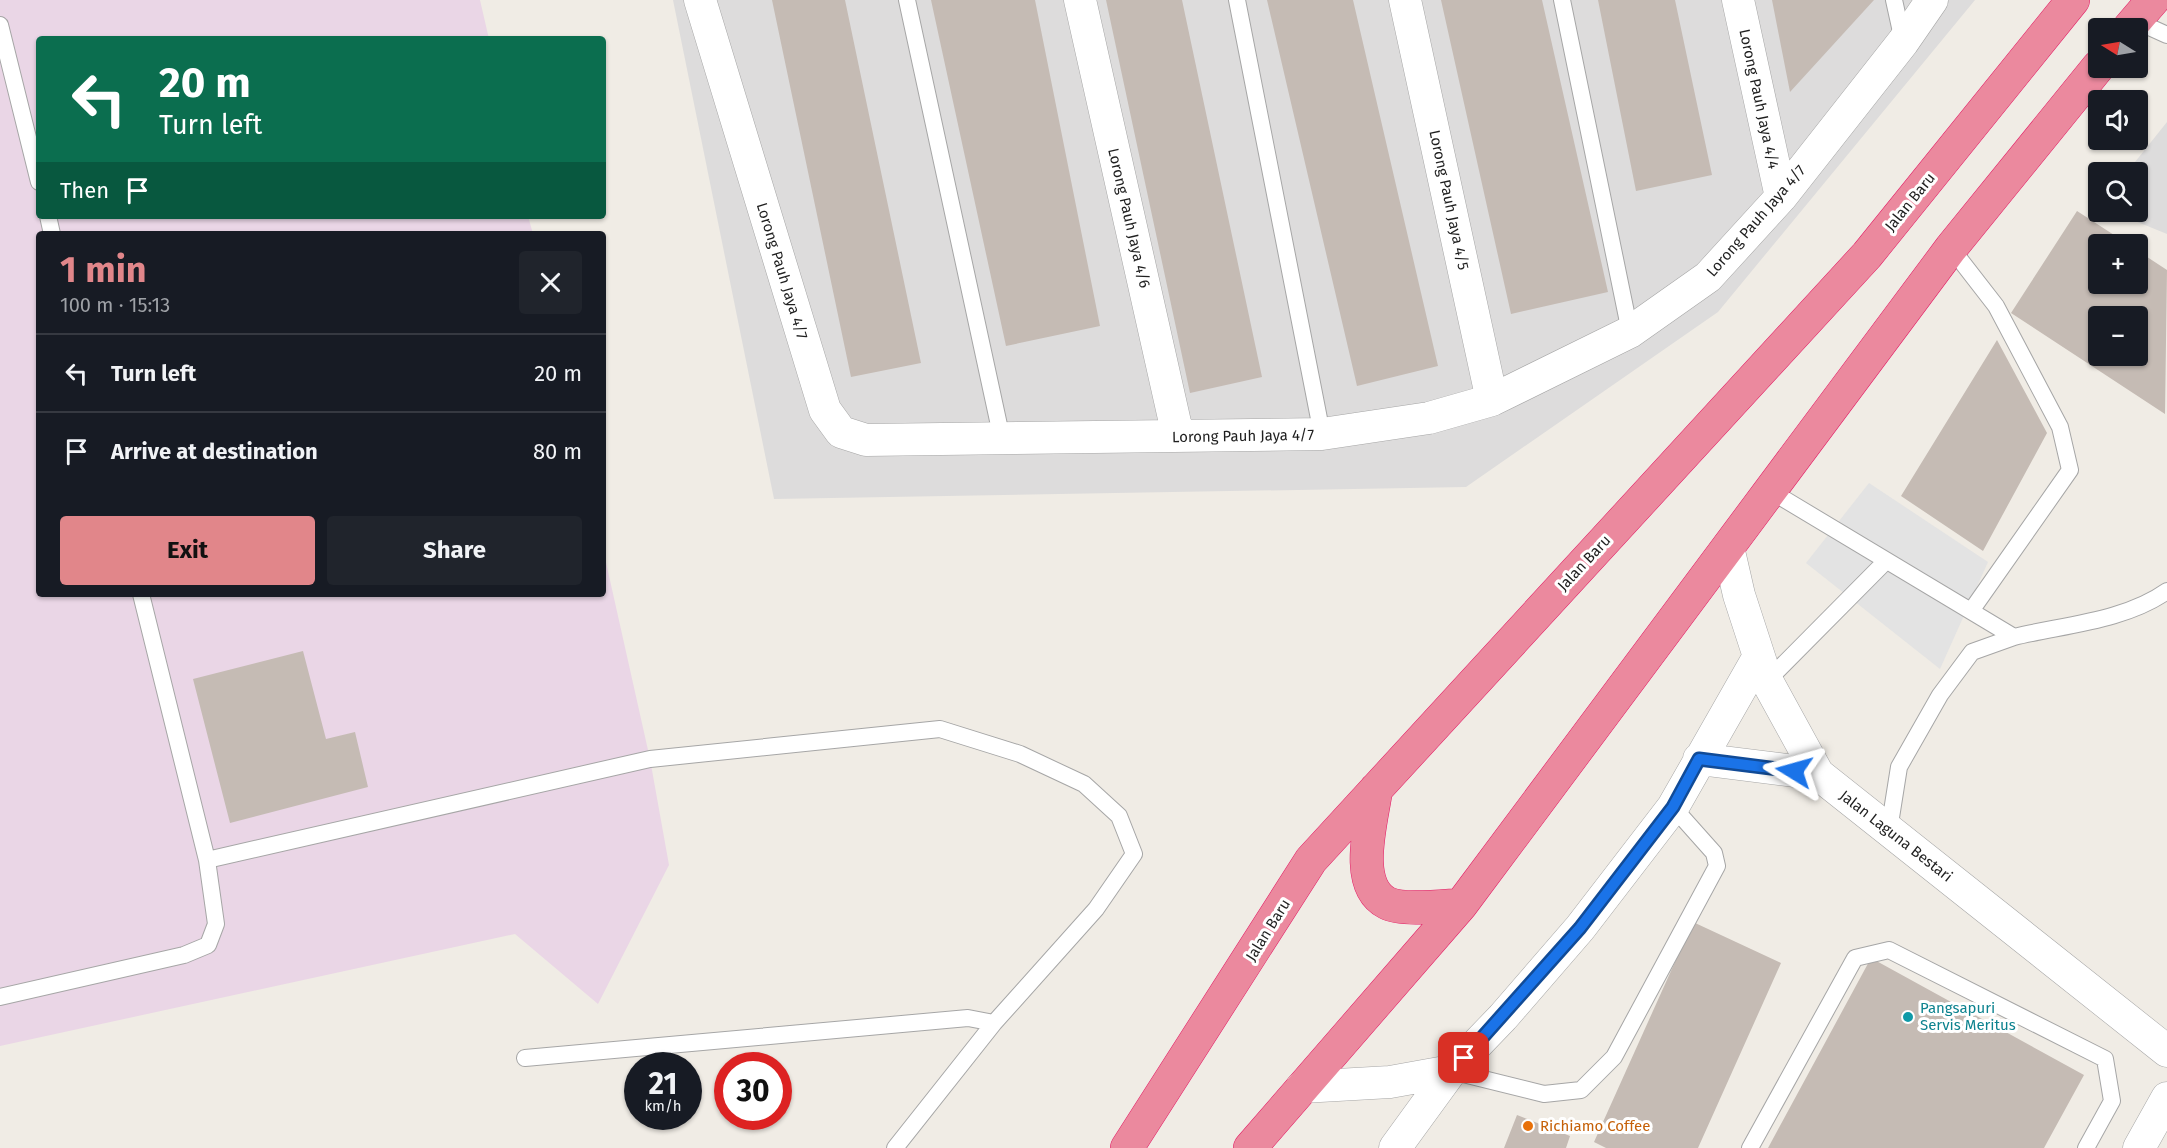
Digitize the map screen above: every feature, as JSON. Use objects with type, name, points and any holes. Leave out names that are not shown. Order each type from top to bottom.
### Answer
[{"type":"highway","name":"Jalan Baru","points":[[1127,1148],[1311,860],[1867,255],[2073,0]]},
{"type":"highway","points":[[1250,1148],[1461,905],[1951,248],[2089,78]]},
{"type":"highway","points":[[1376,789],[1366,863],[1367,877],[1372,890],[1388,903],[1461,905]]},
{"type":"street","name":"Lorong Pauh Jaya 4/7","points":[[700,0],[825,410],[841,432],[866,440],[1322,434],[1429,417],[1492,400],[1630,332],[1708,277],[1781,197],[1903,42],[1932,0]]},
{"type":"street","name":"Lorong Pauh Jaya 4/6","points":[[1080,0],[1178,436]]},
{"type":"street","name":"Lorong Pauh Jaya 4/5","points":[[1405,0],[1492,400]]},
{"type":"street","name":"Lorong Pauh Jaya 4/4","points":[[1738,0],[1781,197]]},
{"type":"street","name":"Jalan Laguna Bestari","points":[[1728,547],[1762,670],[1818,774],[2167,1051]]},
{"type":"street","points":[[1395,1148],[1451,1071],[1503,1017],[1580,928],[1673,807],[1699,759],[1762,670]]},
{"type":"street","points":[[1699,759],[1818,774]]},
{"type":"street","points":[[1302,1087],[1390,1082],[1451,1071]]},
{"type":"street","points":[[2139,1148],[2167,1098]]},
{"type":"lane","points":[[907,0],[1002,438]]},
{"type":"lane","points":[[1237,0],[1322,434]]},
{"type":"lane","points":[[1562,0],[1630,332]]},
{"type":"lane","points":[[1894,0],[1903,42]]},
{"type":"lane","points":[[2139,16],[2167,35]]},
{"type":"lane","points":[[0,24],[36,170]]},
{"type":"lane","points":[[1951,248],[1996,306],[2060,427],[2070,470],[1971,611]]},
{"type":"lane","points":[[1769,490],[2014,637]]},
{"type":"lane","points":[[1762,670],[1886,561]]},
{"type":"lane","points":[[1889,830],[1899,767],[1940,695],[1972,652],[2014,637],[2104,616],[2153,601],[2167,591]]},
{"type":"lane","points":[[0,998],[184,955],[208,945],[216,924],[207,860],[142,597]]},
{"type":"lane","points":[[207,860],[650,759],[940,729],[1020,754],[1084,784],[1119,816],[1134,854],[1096,909],[994,1023],[895,1148]]},
{"type":"lane","points":[[1451,1071],[1544,1094],[1581,1090],[1614,1058],[1717,866],[1714,853],[1673,807]]},
{"type":"lane","points":[[1750,1148],[1856,958],[1888,950],[2105,1059],[2112,1101],[2086,1148]]},
{"type":"lane","points":[[525,1058],[968,1018],[994,1023]]},
{"type":"shaded area","points":[[0,0],[480,0],[488,36],[36,36],[36,219],[529,219],[532,231],[36,231],[36,597],[606,597],[606,562],[650,759],[669,865],[598,1004],[515,934],[0,1046]]},
{"type":"shaded area","points":[[673,0],[1975,0],[1718,312],[1466,487],[774,499]]},
{"type":"shaded area","points":[[2167,122],[2167,234],[2138,222],[2148,222],[2148,162],[2135,162],[2145,150],[2148,150],[2148,146]]},
{"type":"shaded area","points":[[1869,483],[1988,562],[1940,669],[1806,563]]},
{"type":"building","points":[[772,0],[845,0],[921,363],[851,377]]},
{"type":"building","points":[[931,0],[1035,0],[1100,326],[1006,346]]},
{"type":"building","points":[[1106,0],[1182,0],[1262,377],[1190,393]]},
{"type":"building","points":[[1267,0],[1353,0],[1438,366],[1357,386]]},
{"type":"building","points":[[1441,0],[1542,0],[1608,292],[1511,314]]},
{"type":"building","points":[[1598,0],[1675,0],[1712,175],[1636,191]]},
{"type":"building","points":[[1772,0],[1874,0],[1790,92]]},
{"type":"building","points":[[2077,211],[2088,218],[2088,222],[2094,222],[2113,234],[2088,234],[2088,294],[2148,294],[2148,258],[2167,270],[2165,414],[2092,366],[2148,366],[2148,306],[2088,306],[2088,364],[2011,313]]},
{"type":"building","points":[[1997,340],[2047,433],[1983,551],[1901,496]]},
{"type":"building","points":[[303,651],[326,739],[355,732],[368,787],[230,823],[193,679]]},
{"type":"building","points":[[1693,922],[1781,963],[1698,1148],[1606,1148],[1594,1142]]},
{"type":"building","name":"Pangsapuri Servis Meritus","points":[[1871,958],[2084,1075],[2044,1148],[1768,1148]]},
{"type":"building","name":"Richiamo Coffee","points":[[1517,1115],[1570,1136],[1566,1148],[1504,1148]]},
{"type":"place","name":"Pangsapuri Servis Meritus","points":[[1908,1017]]},
{"type":"place","name":"Richiamo Coffee","points":[[1528,1126]]},
{"type":"route","points":[[1464,1058],[1503,1017],[1580,928],[1673,807],[1699,759],[1794,771]]}]
